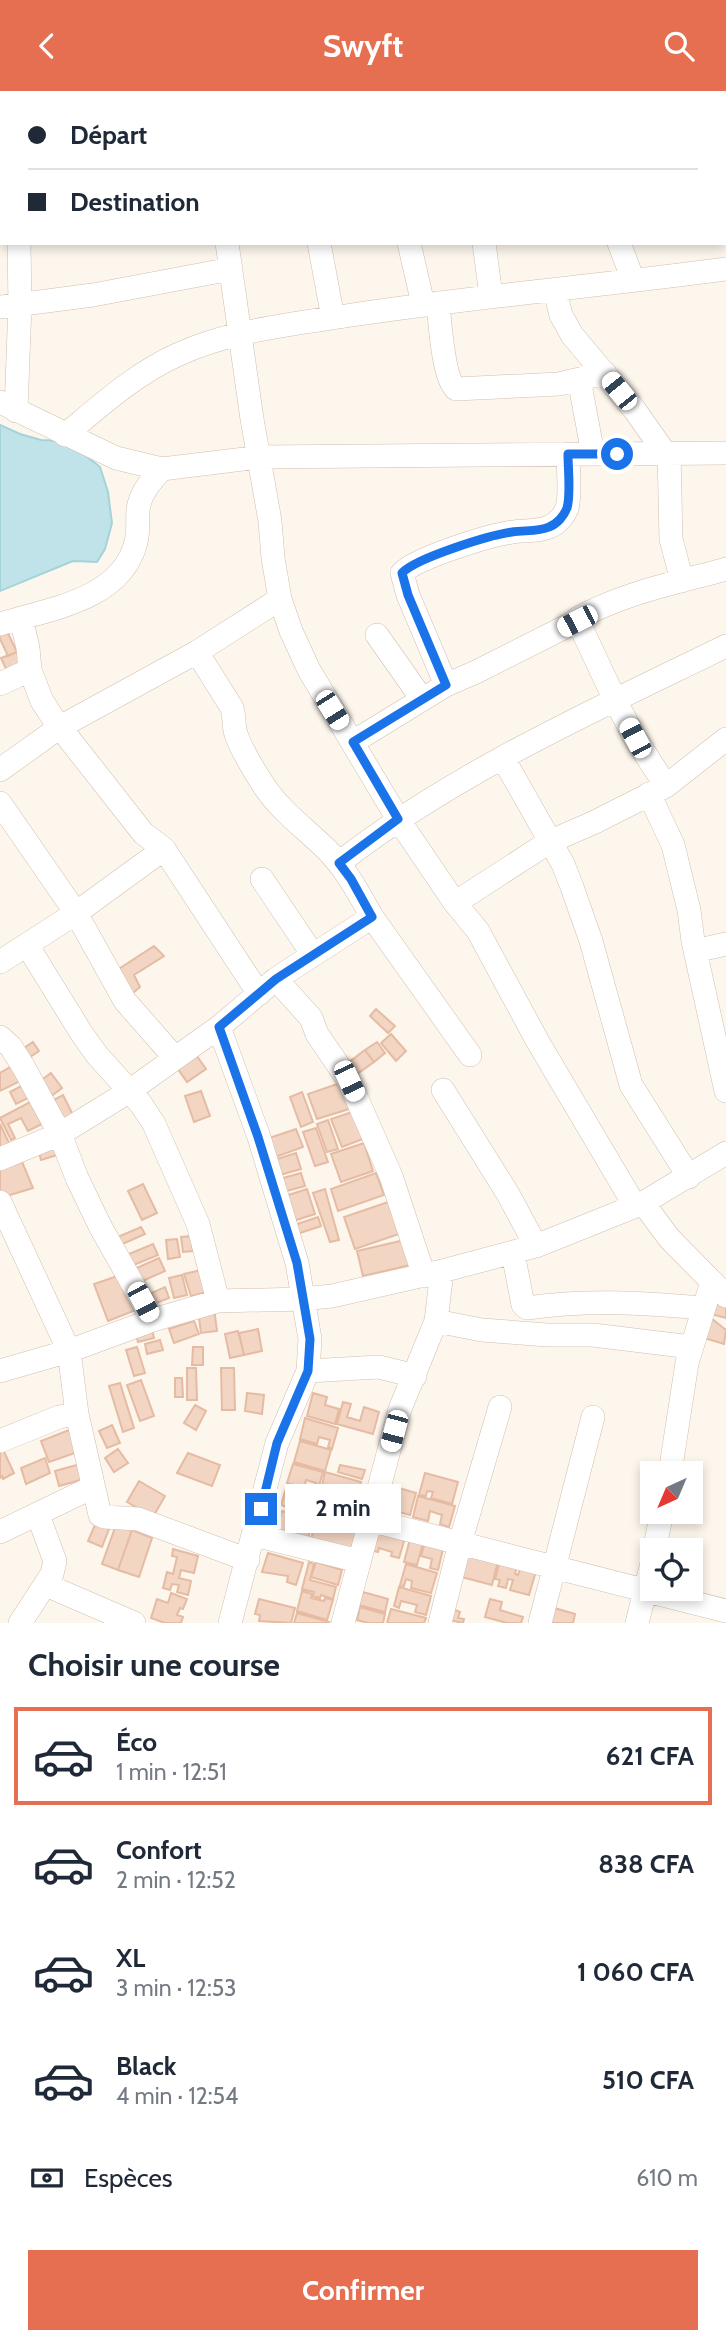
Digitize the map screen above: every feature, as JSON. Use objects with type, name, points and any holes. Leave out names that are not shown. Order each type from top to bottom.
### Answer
[{"type":"street","points":[[19,245],[10,305],[8,407],[116,458],[162,469],[260,457],[726,453]]},
{"type":"street","points":[[227,245],[281,599],[291,631],[309,670],[398,819],[455,903],[478,931],[544,1053],[639,1205],[719,1289],[704,1307],[691,1347],[672,1461]]},
{"type":"street","points":[[319,245],[333,318]]},
{"type":"street","points":[[410,245],[431,303],[453,388],[559,384],[605,373]]},
{"type":"street","points":[[484,245],[491,296]]},
{"type":"street","points":[[620,245],[633,280]]},
{"type":"street","points":[[10,305],[93,295],[231,268]]},
{"type":"street","points":[[65,435],[134,380],[177,355],[239,334],[431,303],[555,291],[726,269]]},
{"type":"street","points":[[555,291],[561,315],[572,335],[667,453],[671,539],[682,581]]},
{"type":"street","points":[[579,379],[593,454]]},
{"type":"street","points":[[446,685],[408,595],[402,573],[412,564],[489,537],[510,532],[542,530],[554,525],[568,506],[568,454]]},
{"type":"street","points":[[162,469],[146,487],[138,507],[137,540],[129,564],[108,586],[80,599],[10,621],[42,701],[61,727],[144,833],[164,849],[268,986],[311,1018],[317,1034],[349,1081],[433,1273],[436,1321],[400,1409],[343,1623]]},
{"type":"street","points":[[353,742],[446,685],[577,621],[579,617],[619,600],[726,569]]},
{"type":"street","points":[[0,770],[61,727],[197,652],[281,599]]},
{"type":"street","points":[[577,621],[635,738],[657,790],[689,910],[695,951],[726,1091]]},
{"type":"street","points":[[377,635],[422,699]]},
{"type":"street","points":[[339,863],[398,819],[451,786],[615,700],[726,646]]},
{"type":"street","points":[[197,652],[232,708],[236,717],[236,734],[264,786],[284,811],[339,863],[372,917],[470,1055]]},
{"type":"street","points":[[0,684],[30,670]]},
{"type":"street","points":[[455,903],[549,842],[657,790],[726,739]]},
{"type":"street","points":[[503,758],[563,864],[590,941],[631,1085],[689,1177]]},
{"type":"street","points":[[0,803],[76,913],[125,1001],[175,1058]]},
{"type":"street","points":[[0,962],[76,913],[164,849]]},
{"type":"street","points":[[262,879],[313,955]]},
{"type":"street","points":[[0,1159],[60,1133],[128,1092],[219,1027],[268,986],[372,917]]},
{"type":"street","points":[[695,951],[726,944]]},
{"type":"street","points":[[27,945],[82,1034],[128,1092],[141,1104],[154,1124],[198,1224],[218,1301]]},
{"type":"street","points":[[219,1027],[258,1137],[297,1263],[310,1339],[308,1371],[277,1443],[230,1623]]},
{"type":"street","points":[[0,1037],[11,1047],[23,1066],[60,1133],[77,1178],[100,1226],[153,1320]]},
{"type":"street","points":[[443,1090],[508,1194],[536,1246]]},
{"type":"street","points":[[0,1371],[218,1301],[332,1296],[513,1253],[639,1205],[726,1153]]},
{"type":"street","points":[[0,1202],[69,1351],[77,1414],[98,1511],[102,1516],[138,1519],[248,1560]]},
{"type":"street","points":[[513,1253],[523,1305],[527,1308],[566,1302],[632,1301],[704,1307]]},
{"type":"street","points":[[436,1321],[482,1330],[593,1335],[691,1347]]},
{"type":"street","points":[[308,1371],[379,1367],[415,1376]]},
{"type":"street","points":[[440,1623],[460,1543],[500,1407]]},
{"type":"street","points":[[0,1441],[59,1417],[77,1414]]},
{"type":"street","points":[[540,1623],[593,1417]]},
{"type":"street","points":[[0,1532],[93,1487]]},
{"type":"street","points":[[20,1623],[46,1585],[55,1561],[38,1515]]},
{"type":"street","points":[[370,1520],[640,1590]]},
{"type":"street","points":[[254,1535],[359,1561]]},
{"type":"street","points":[[46,1585],[134,1623]]},
{"type":"street","points":[[637,1623],[643,1601]]},
{"type":"street","points":[[684,1601],[726,1611]]},
{"type":"water","points":[[0,425],[41,440],[61,441],[80,451],[100,467],[108,492],[112,523],[105,549],[97,562],[73,561],[0,591]]},
{"type":"building","points":[[4,625],[17,652],[8,656],[0,639],[0,627]]},
{"type":"building","points":[[17,652],[22,664],[7,671],[1,658]]},
{"type":"building","points":[[154,946],[164,956],[134,975],[140,987],[127,998],[111,974]]},
{"type":"building","points":[[376,1009],[395,1026],[388,1033],[370,1016]]},
{"type":"building","points":[[391,1034],[406,1051],[396,1061],[381,1043]]},
{"type":"building","points":[[33,1042],[39,1051],[24,1061],[18,1052]]},
{"type":"building","points":[[377,1042],[385,1053],[374,1062],[365,1050]]},
{"type":"building","points":[[192,1049],[206,1069],[187,1082],[173,1062]]},
{"type":"building","points":[[365,1050],[374,1062],[353,1077],[344,1066]]},
{"type":"building","points":[[14,1065],[22,1080],[0,1091],[0,1073]]},
{"type":"building","points":[[51,1073],[62,1088],[46,1100],[35,1085]]},
{"type":"building","points":[[340,1083],[349,1109],[317,1119],[308,1094]]},
{"type":"building","points":[[23,1085],[30,1097],[16,1104],[10,1092]]},
{"type":"building","points":[[201,1091],[210,1116],[194,1122],[185,1096]]},
{"type":"building","points":[[302,1092],[313,1122],[301,1127],[290,1097]]},
{"type":"building","points":[[63,1095],[74,1117],[60,1123],[48,1103]]},
{"type":"building","points":[[30,1102],[42,1124],[28,1131],[21,1118],[8,1124],[15,1138],[11,1140],[0,1118]]},
{"type":"building","points":[[352,1112],[363,1139],[342,1147],[331,1119]]},
{"type":"building","points":[[328,1120],[338,1149],[327,1152],[317,1124]]},
{"type":"building","points":[[0,1124],[10,1145],[0,1150]]},
{"type":"building","points":[[316,1128],[328,1162],[315,1166],[303,1132]]},
{"type":"building","points":[[296,1129],[303,1147],[270,1159],[263,1140]]},
{"type":"building","points":[[364,1143],[373,1171],[341,1182],[331,1154]]},
{"type":"building","points":[[54,1144],[57,1155],[41,1160],[38,1149]]},
{"type":"building","points":[[296,1153],[301,1169],[276,1176],[271,1161]]},
{"type":"building","points":[[20,1157],[33,1188],[0,1198],[0,1164]]},
{"type":"building","points":[[301,1173],[305,1186],[279,1193],[276,1180]]},
{"type":"building","points":[[376,1173],[384,1195],[338,1211],[331,1189]]},
{"type":"building","points":[[143,1184],[157,1213],[142,1220],[128,1191]]},
{"type":"building","points":[[307,1189],[315,1214],[287,1223],[279,1198]]},
{"type":"building","points":[[325,1189],[339,1240],[330,1242],[313,1193]]},
{"type":"building","points":[[394,1200],[405,1232],[355,1249],[344,1217]]},
{"type":"building","points":[[318,1217],[321,1226],[291,1236],[289,1227]]},
{"type":"building","points":[[141,1227],[145,1234],[116,1247],[113,1239]]},
{"type":"building","points":[[191,1236],[193,1251],[183,1252],[181,1237]]},
{"type":"building","points":[[177,1239],[180,1257],[168,1259],[166,1240]]},
{"type":"building","points":[[409,1239],[415,1264],[363,1276],[357,1251]]},
{"type":"building","points":[[153,1244],[158,1255],[129,1267],[124,1256]]},
{"type":"building","points":[[159,1258],[165,1271],[136,1284],[130,1271]]},
{"type":"building","points":[[201,1270],[207,1292],[191,1296],[184,1274]]},
{"type":"building","points":[[123,1274],[136,1310],[108,1321],[94,1284]]},
{"type":"building","points":[[182,1275],[187,1295],[174,1298],[169,1278]]},
{"type":"building","points":[[165,1287],[169,1298],[149,1306],[145,1296]]},
{"type":"building","points":[[712,1290],[726,1301],[726,1318],[704,1312]]},
{"type":"building","points":[[214,1308],[217,1331],[201,1333],[198,1310]]},
{"type":"building","points":[[706,1314],[726,1330],[724,1344],[698,1336]]},
{"type":"building","points":[[194,1321],[199,1334],[174,1343],[169,1329]]},
{"type":"building","points":[[258,1329],[262,1351],[244,1355],[239,1333]]},
{"type":"building","points":[[152,1330],[154,1338],[138,1342],[136,1335]]},
{"type":"building","points":[[238,1331],[244,1355],[230,1358],[225,1334]]},
{"type":"building","points":[[160,1340],[163,1350],[147,1354],[145,1344]]},
{"type":"building","points":[[137,1347],[145,1373],[134,1376],[126,1350]]},
{"type":"building","points":[[193,1347],[203,1347],[203,1365],[192,1365]]},
{"type":"building","points":[[187,1368],[196,1368],[197,1400],[187,1400]]},
{"type":"building","points":[[221,1368],[234,1368],[235,1410],[222,1410]]},
{"type":"building","points":[[175,1378],[182,1378],[183,1397],[175,1397]]},
{"type":"building","points":[[141,1380],[154,1416],[140,1421],[127,1385]]},
{"type":"building","points":[[120,1383],[134,1428],[123,1432],[109,1386]]},
{"type":"building","points":[[247,1393],[264,1395],[262,1414],[245,1411]]},
{"type":"building","points":[[313,1393],[327,1397],[325,1405],[339,1409],[335,1424],[307,1416]]},
{"type":"building","points":[[343,1402],[351,1404],[347,1417],[360,1421],[364,1407],[379,1412],[373,1434],[337,1424]]},
{"type":"building","points":[[195,1405],[206,1411],[196,1430],[184,1423]]},
{"type":"building","points":[[305,1418],[338,1428],[332,1449],[328,1447],[330,1440],[319,1437],[317,1444],[300,1439]]},
{"type":"building","points":[[112,1425],[120,1443],[107,1448],[99,1431]]},
{"type":"building","points":[[69,1430],[78,1452],[49,1462],[41,1441]]},
{"type":"building","points":[[300,1441],[331,1450],[325,1471],[294,1462]]},
{"type":"building","points":[[0,1443],[14,1473],[3,1479],[2,1476],[0,1478]]},
{"type":"building","points":[[118,1449],[128,1463],[114,1472],[105,1458]]},
{"type":"building","points":[[188,1453],[220,1465],[212,1486],[177,1473]]},
{"type":"building","points":[[45,1458],[50,1473],[26,1484],[21,1468]]},
{"type":"building","points":[[84,1463],[88,1478],[59,1486],[55,1471]]},
{"type":"building","points":[[293,1464],[323,1472],[317,1492],[314,1491],[316,1483],[306,1480],[304,1488],[287,1483]]},
{"type":"building","points":[[340,1465],[365,1470],[362,1479],[338,1472]]},
{"type":"building","points":[[325,1472],[361,1482],[355,1503],[344,1501],[347,1491],[332,1487],[329,1496],[320,1494]]},
{"type":"building","points":[[425,1473],[458,1482],[452,1504],[431,1498],[433,1492],[427,1491],[426,1496],[419,1495]]},
{"type":"building","points":[[139,1481],[165,1496],[153,1517],[127,1502]]},
{"type":"building","points":[[287,1485],[308,1491],[307,1496],[319,1499],[315,1515],[281,1505]]},
{"type":"building","points":[[388,1485],[416,1493],[410,1515],[378,1506]]},
{"type":"building","points":[[322,1496],[328,1498],[326,1507],[340,1511],[342,1502],[356,1506],[351,1525],[317,1515]]},
{"type":"building","points":[[418,1496],[455,1506],[449,1527],[440,1524],[442,1515],[430,1511],[428,1521],[413,1517]]},
{"type":"building","points":[[282,1511],[293,1514],[291,1520],[303,1523],[305,1515],[314,1517],[308,1538],[277,1529]]},
{"type":"building","points":[[317,1517],[357,1529],[351,1550],[311,1539]]},
{"type":"building","points":[[98,1518],[111,1524],[102,1547],[88,1541]]},
{"type":"building","points":[[116,1525],[132,1530],[118,1570],[102,1564]]},
{"type":"building","points":[[132,1530],[152,1538],[139,1577],[118,1570]]},
{"type":"building","points":[[374,1530],[405,1538],[399,1558],[391,1556],[392,1552],[379,1548],[378,1552],[369,1550]]},
{"type":"building","points":[[410,1539],[423,1543],[417,1565],[404,1562]]},
{"type":"building","points":[[425,1543],[443,1549],[438,1570],[430,1568],[432,1559],[421,1556]]},
{"type":"building","points":[[173,1549],[198,1556],[194,1573],[181,1570],[179,1578],[191,1581],[188,1595],[177,1592],[179,1585],[172,1584],[170,1590],[163,1588],[167,1572],[173,1574],[177,1557],[172,1556]]},
{"type":"building","points":[[461,1551],[498,1561],[492,1585],[454,1575]]},
{"type":"building","points":[[268,1553],[303,1563],[296,1585],[287,1582],[288,1576],[262,1572]]},
{"type":"building","points":[[500,1561],[517,1566],[515,1574],[518,1575],[521,1567],[536,1571],[529,1595],[510,1590],[513,1580],[508,1579],[506,1588],[498,1586],[500,1580],[495,1579]]},
{"type":"building","points":[[309,1562],[314,1564],[310,1580],[336,1587],[333,1599],[321,1595],[320,1598],[313,1596],[314,1592],[302,1589]]},
{"type":"building","points":[[316,1562],[342,1570],[338,1585],[311,1577]]},
{"type":"building","points":[[406,1564],[437,1573],[431,1593],[411,1588],[412,1581],[406,1579],[404,1586],[400,1585]]},
{"type":"building","points":[[399,1587],[431,1596],[426,1615],[415,1612],[417,1605],[401,1601],[399,1608],[394,1606]]},
{"type":"building","points":[[302,1591],[312,1594],[311,1598],[333,1600],[327,1620],[297,1611]]},
{"type":"building","points":[[363,1592],[388,1599],[385,1612],[359,1605]]},
{"type":"building","points":[[171,1593],[187,1599],[177,1615],[183,1617],[181,1623],[165,1623],[151,1618],[157,1599],[168,1603]]},
{"type":"building","points":[[259,1599],[295,1608],[291,1623],[259,1621],[260,1615],[255,1614]]},
{"type":"building","points":[[490,1599],[502,1602],[500,1610],[523,1617],[521,1623],[507,1623],[485,1617]]},
{"type":"building","points":[[360,1607],[385,1614],[383,1623],[357,1620]]},
{"type":"building","points":[[551,1607],[575,1614],[573,1623],[546,1623]]},
{"type":"building","points":[[391,1609],[426,1618],[424,1623],[387,1623]]},
{"type":"building","points":[[453,1609],[460,1612],[458,1618],[464,1619],[463,1623],[445,1619]]},
{"type":"building","points":[[297,1613],[329,1622],[294,1623]]},
{"type":"route","points":[[261,1509],[277,1443],[308,1371],[310,1339],[297,1263],[258,1137],[219,1027],[276,979],[372,917],[339,863],[398,819],[353,742],[446,685],[408,595],[402,573],[412,564],[489,537],[510,532],[542,530],[554,525],[568,506],[568,454],[617,454]]}]
